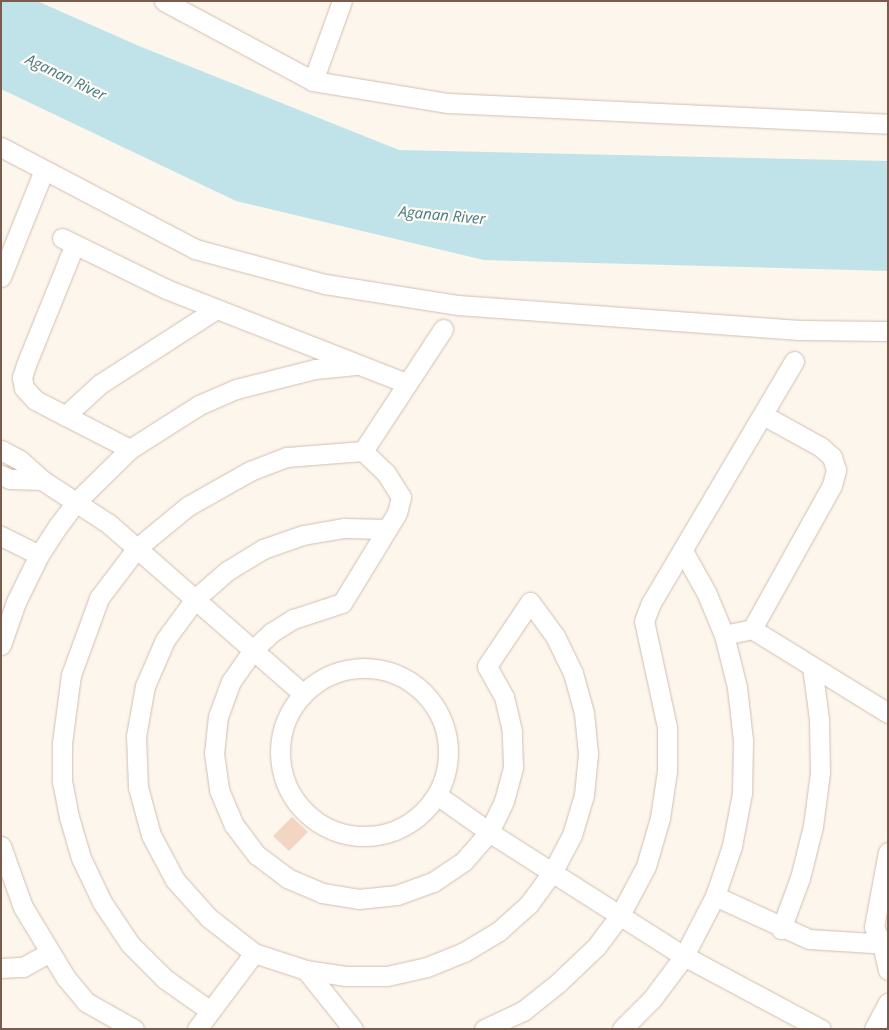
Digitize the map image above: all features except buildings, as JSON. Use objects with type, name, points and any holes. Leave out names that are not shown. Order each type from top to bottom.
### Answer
[{"type":"street","points":[[164,1],[313,81],[448,103],[888,124]]},
{"type":"street","points":[[313,81],[342,1]]},
{"type":"street","points":[[1,148],[194,249],[325,284],[458,305],[799,330],[888,331]]},
{"type":"street","points":[[1,276],[44,170]]},
{"type":"street","points":[[130,449],[28,395],[22,377],[68,242],[215,310],[406,383]]},
{"type":"street","points":[[65,416],[100,384],[215,310]]},
{"type":"street","points":[[363,451],[443,329]]},
{"type":"street","points":[[484,1029],[523,1010],[558,984],[596,947],[620,915],[646,866],[660,818],[667,771],[666,727],[644,621],[651,603],[794,361]]},
{"type":"street","points":[[1,645],[16,602],[39,555],[76,502],[130,449],[199,405],[236,389],[299,372],[356,365]]},
{"type":"street","points":[[752,629],[832,485],[836,470],[832,457],[820,447],[763,415]]},
{"type":"street","points":[[1,450],[20,460],[42,480],[76,502],[136,548],[303,694]]},
{"type":"street","points":[[209,1010],[165,979],[130,944],[102,902],[81,858],[62,782],[64,710],[84,634],[100,598],[136,548],[188,506],[250,470],[287,457],[363,451],[386,473],[401,497],[386,529],[342,603],[293,619],[253,650],[231,681],[221,707],[214,753],[220,790],[234,825],[257,855],[287,878],[322,893],[360,899],[397,895],[433,882],[464,861],[488,832],[504,801],[512,758],[512,731],[504,697],[487,666],[530,602],[555,636],[573,673],[584,713],[588,754],[584,795],[572,834],[553,871],[529,904],[499,931],[449,958],[427,967],[387,976],[346,976],[306,970],[254,953],[209,918],[175,880],[151,835],[138,787],[136,736],[145,686],[165,640],[196,599],[227,571],[263,550],[287,541],[344,528],[386,529]]},
{"type":"street","points":[[1,474],[10,479],[42,480]]},
{"type":"street","points":[[1,536],[39,555]]},
{"type":"street","points":[[622,1029],[652,998],[684,956],[715,896],[732,846],[742,793],[743,740],[737,687],[724,635],[706,592],[683,551]]},
{"type":"street","points":[[724,635],[752,629],[888,713]]},
{"type":"street","points":[[781,928],[800,878],[813,826],[820,773],[819,719],[812,666]]},
{"type":"street","points":[[370,668],[394,674],[415,686],[432,703],[444,724],[447,756],[446,772],[437,795],[420,815],[398,829],[374,836],[347,835],[323,826],[302,811],[288,789],[280,765],[280,739],[288,714],[303,694],[322,679],[338,673],[370,668]]},
{"type":"street","points":[[437,795],[488,832],[553,871],[684,956],[821,1029]]},
{"type":"street","points":[[1,846],[23,907],[48,953],[86,1002],[134,1029]]},
{"type":"street","points":[[888,852],[874,927],[885,944],[888,970]]},
{"type":"street","points":[[715,896],[781,928],[825,942],[885,944]]},
{"type":"street","points":[[1,968],[23,967],[48,953]]},
{"type":"street","points":[[197,1029],[209,1010],[254,953]]},
{"type":"street","points":[[306,970],[353,1029]]},
{"type":"street","points":[[874,1029],[888,1003]]},
{"type":"water","name":"Aganan River","points":[[1,1],[37,1],[139,46],[399,150],[888,161],[888,271],[484,260],[236,201],[1,89]]}]
